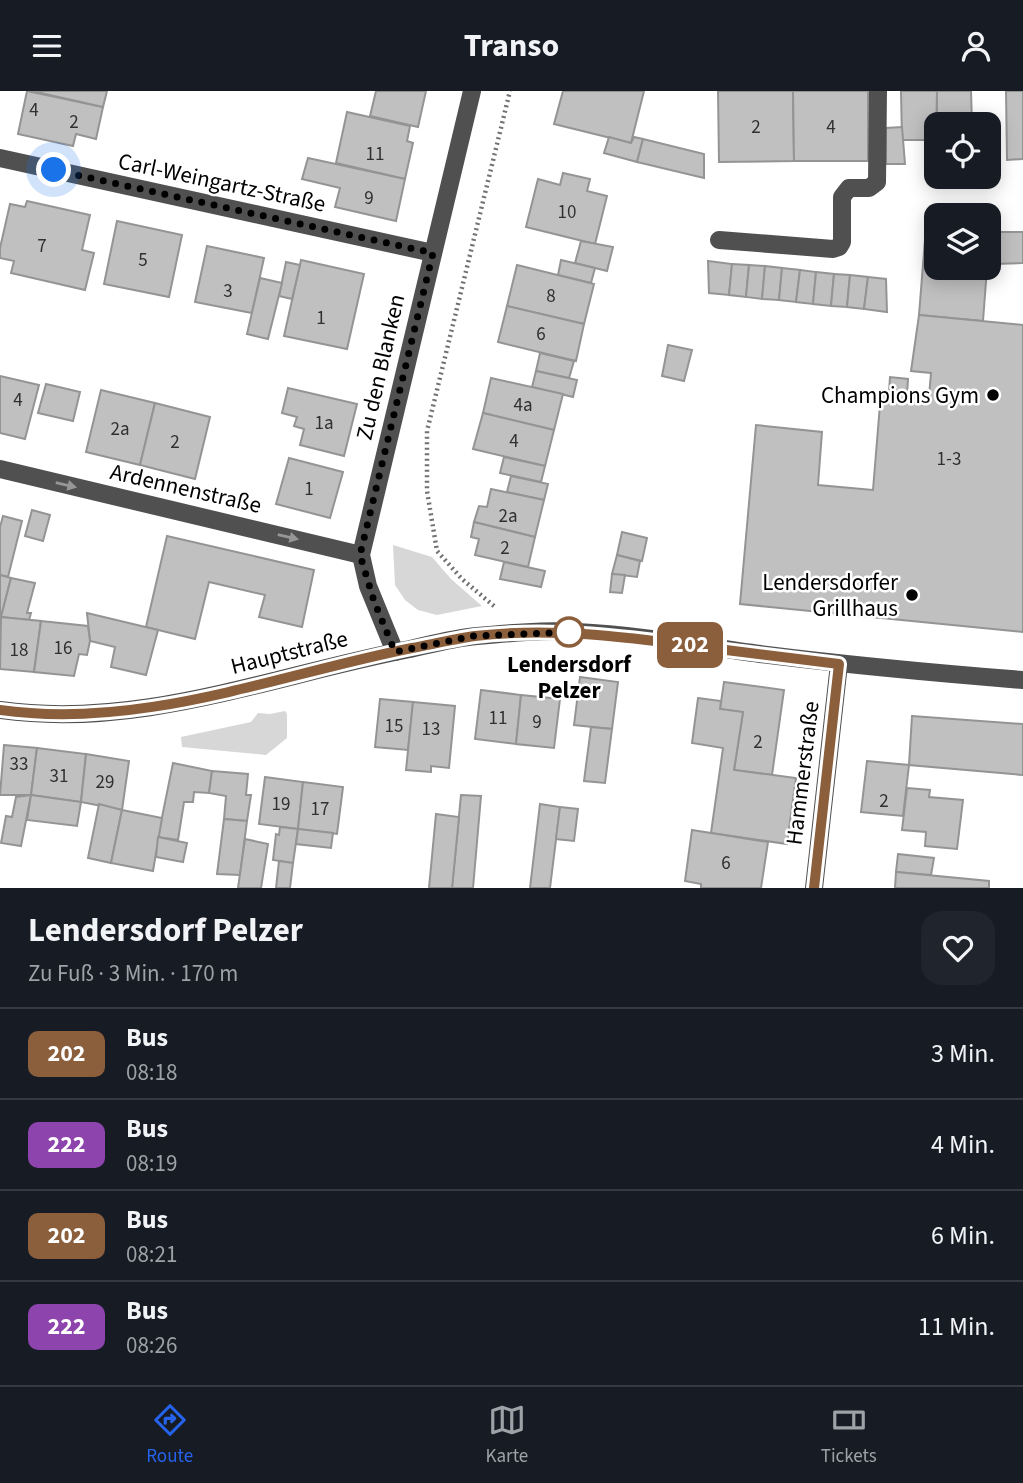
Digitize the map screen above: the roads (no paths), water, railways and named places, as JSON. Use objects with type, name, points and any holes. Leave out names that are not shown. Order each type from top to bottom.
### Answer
[{"type":"street","name":"Zu den Blanken","points":[[360,555],[472,91]]},
{"type":"street","points":[[719,240],[839,247],[842,242],[842,197],[849,188],[869,188],[877,182],[878,91]]},
{"type":"street","name":"Carl-Weingartz-Straße","points":[[0,158],[433,253]]},
{"type":"street","name":"Ardennenstraße","points":[[0,469],[360,555]]},
{"type":"street","points":[[360,555],[379,617],[395,652]]},
{"type":"street","name":"Hauptstraße","points":[[0,711],[72,715],[126,712],[209,697],[395,652],[474,636],[528,633],[616,635],[839,664],[1023,680]]},
{"type":"street","name":"Hammerstraße","points":[[814,888],[839,664]]},
{"type":"place","name":"Champions Gym","points":[[993,395]]},
{"type":"place","name":"Lendersdorfer Grillhaus","points":[[912,595]]},
{"type":"place","name":"Lendersdorf Pelzer","points":[[569,632]]}]
